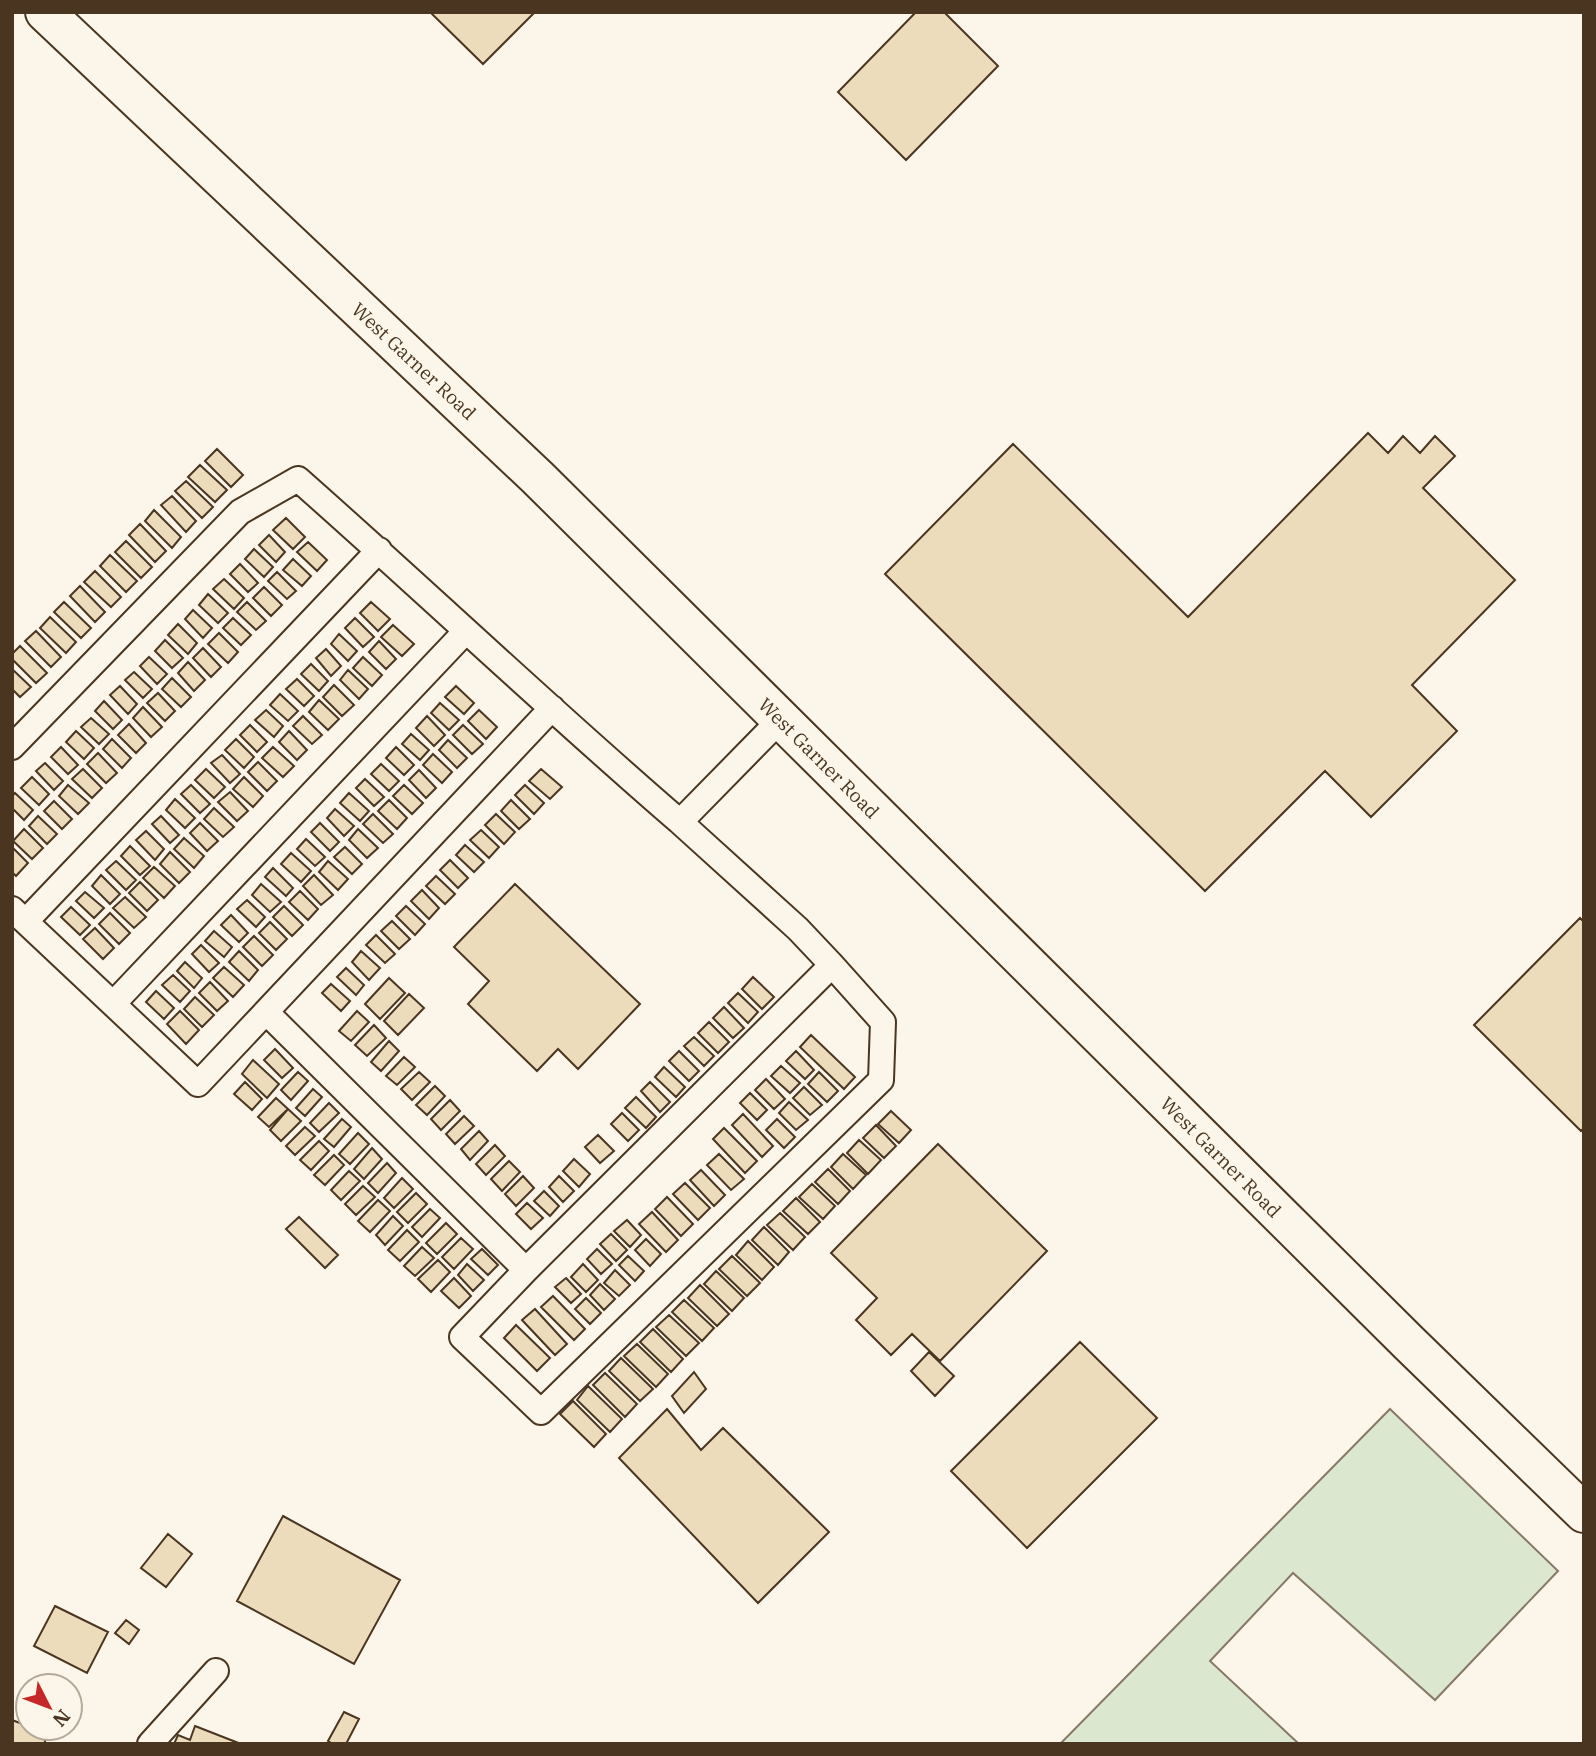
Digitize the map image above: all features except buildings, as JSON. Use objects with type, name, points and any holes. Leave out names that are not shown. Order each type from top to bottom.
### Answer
[{"type":"main road","name":"West Garner Road","points":[[45,12],[528,469],[1409,1343],[1584,1513]]},
{"type":"lane","points":[[12,747],[240,512],[298,479],[798,929],[832,965],[883,1022],[881,1080],[541,1412],[462,1338],[526,1270],[832,965]]},
{"type":"lane","points":[[379,550],[19,915],[198,1084],[552,708]]},
{"type":"lane","points":[[113,1004],[466,631]]},
{"type":"lane","points":[[680,822],[781,719]]},
{"type":"lane","points":[[266,1012],[526,1270]]},
{"type":"lane","points":[[150,1744],[216,1671]]},
{"type":"green space","points":[[1390,1409],[1558,1571],[1435,1700],[1293,1573],[1210,1661],[1299,1744],[1060,1744]]}]
